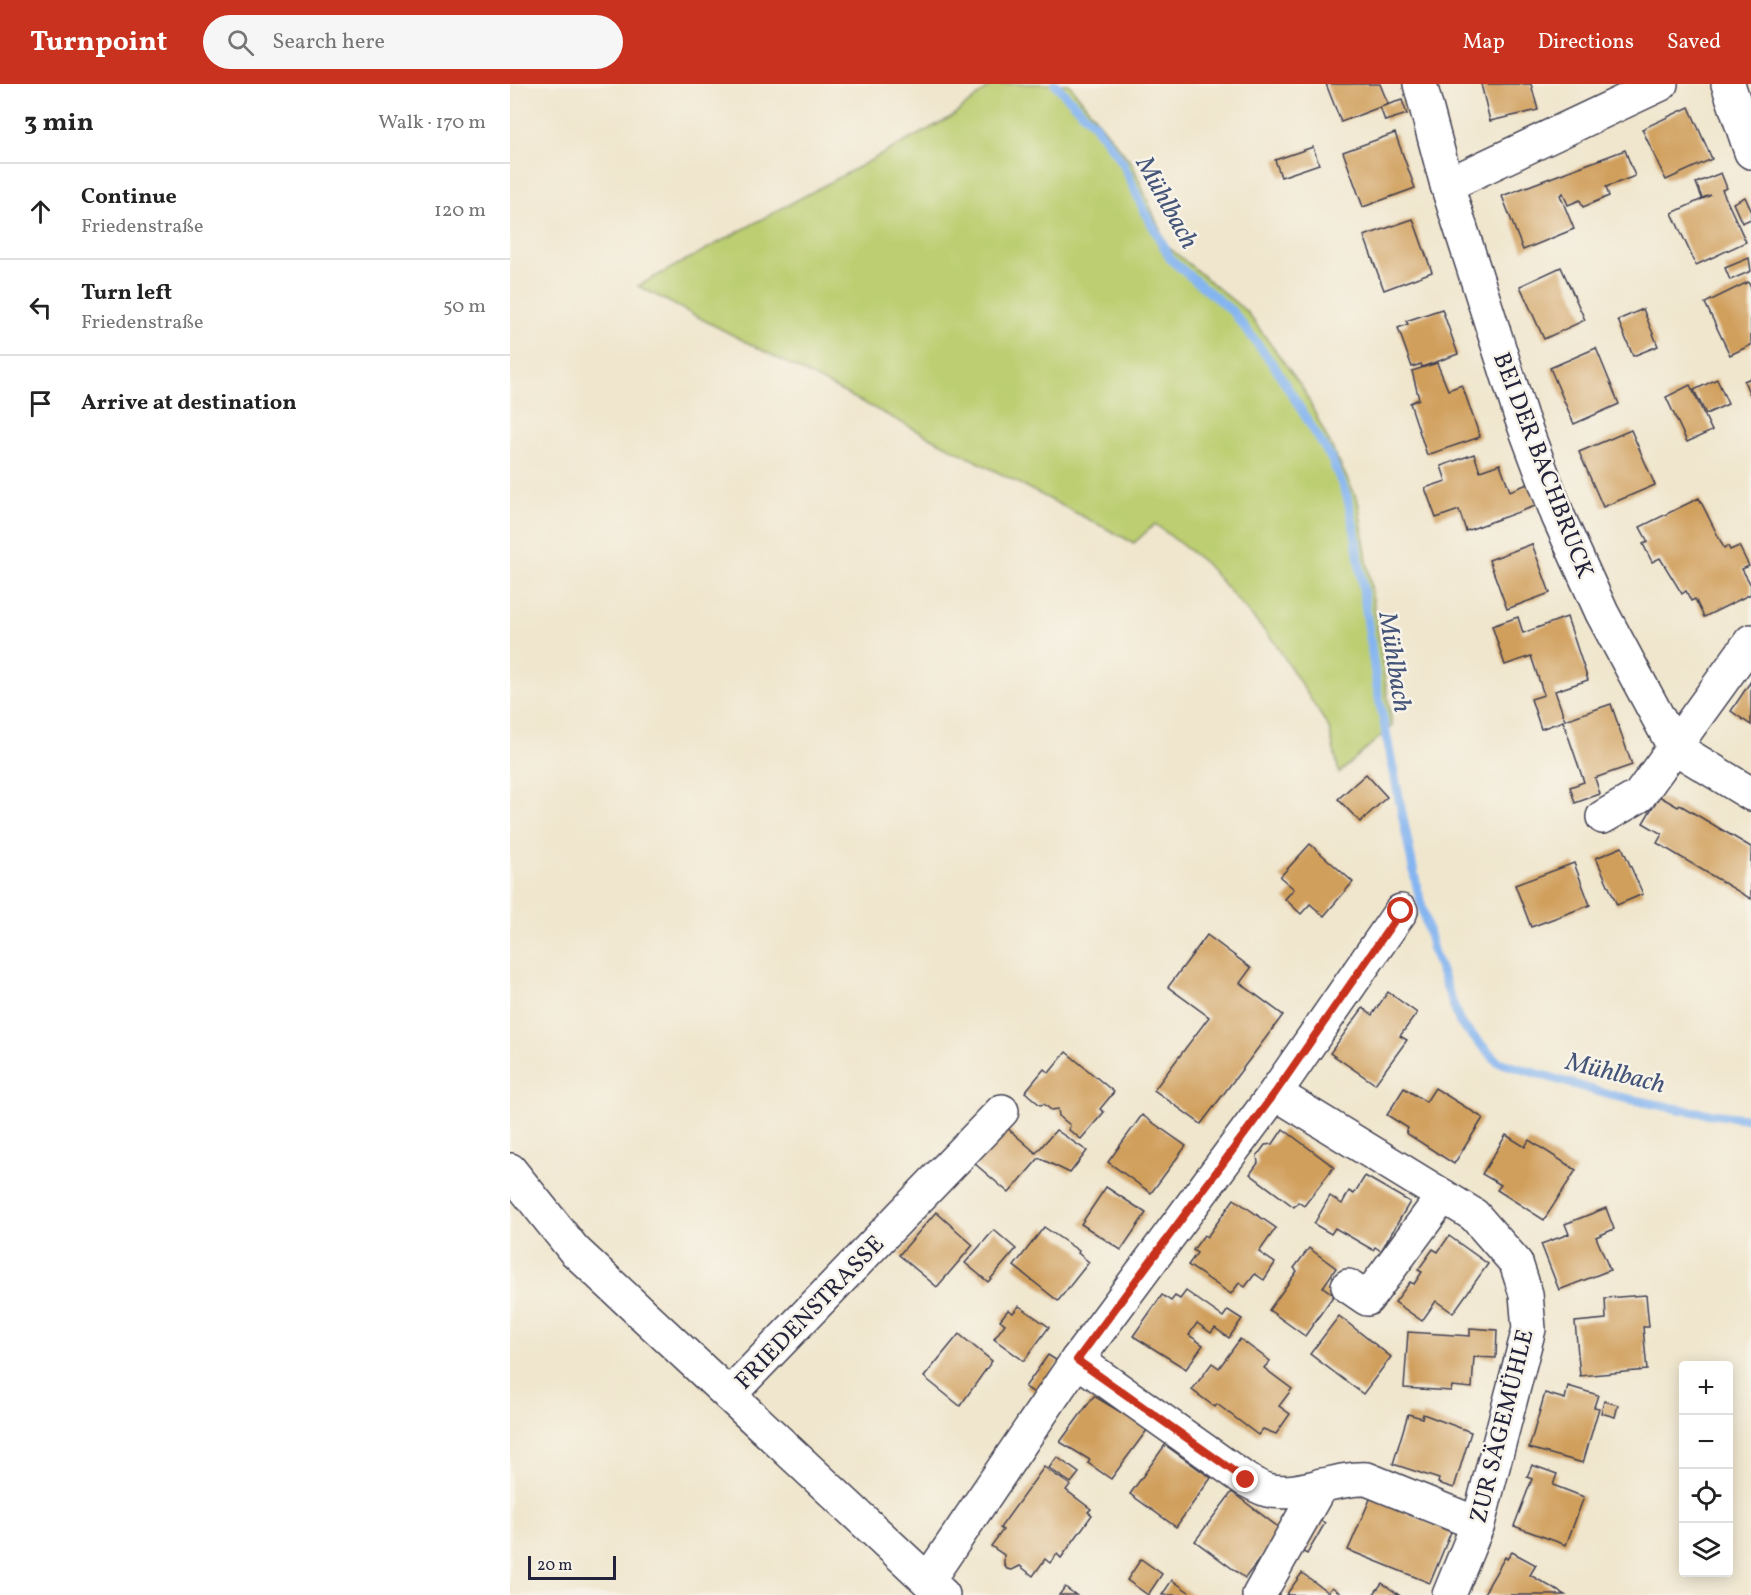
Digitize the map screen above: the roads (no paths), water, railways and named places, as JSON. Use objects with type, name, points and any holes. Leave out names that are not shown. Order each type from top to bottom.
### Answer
[{"type":"street","name":"BEI DER BACHBRUCK","points":[[1420,84],[1447,185],[1521,417],[1558,516],[1602,613],[1674,747]]},
{"type":"street","points":[[1447,185],[1661,84]]},
{"type":"street","points":[[1728,84],[1751,152]]},
{"type":"street","points":[[1603,817],[1639,796],[1751,641]]},
{"type":"street","points":[[1674,747],[1751,794]]},
{"type":"street","name":"FRIEDENSTRASSE","points":[[1002,1111],[729,1395],[935,1588],[1077,1360],[1275,1093],[1401,911]]},
{"type":"street","name":"ZUR SÄGEMÜHLE","points":[[1275,1093],[1474,1215],[1516,1263],[1526,1294],[1529,1329],[1478,1524],[1449,1595]]},
{"type":"street","points":[[510,1170],[574,1250],[729,1395]]},
{"type":"street","points":[[1348,1286],[1367,1299],[1443,1196]]},
{"type":"street","points":[[1077,1360],[1246,1480],[1267,1490],[1288,1491],[1352,1478],[1366,1479],[1478,1524]]},
{"type":"street","points":[[1259,1595],[1321,1485]]},
{"type":"waterway","name":"Mühlbach","points":[[1055,84],[1095,125],[1123,163],[1142,206],[1171,260],[1233,312],[1275,367],[1332,460],[1347,496],[1355,532],[1377,688],[1416,883],[1433,950],[1460,1023],[1498,1062],[1610,1095],[1689,1111],[1751,1119]]}]
